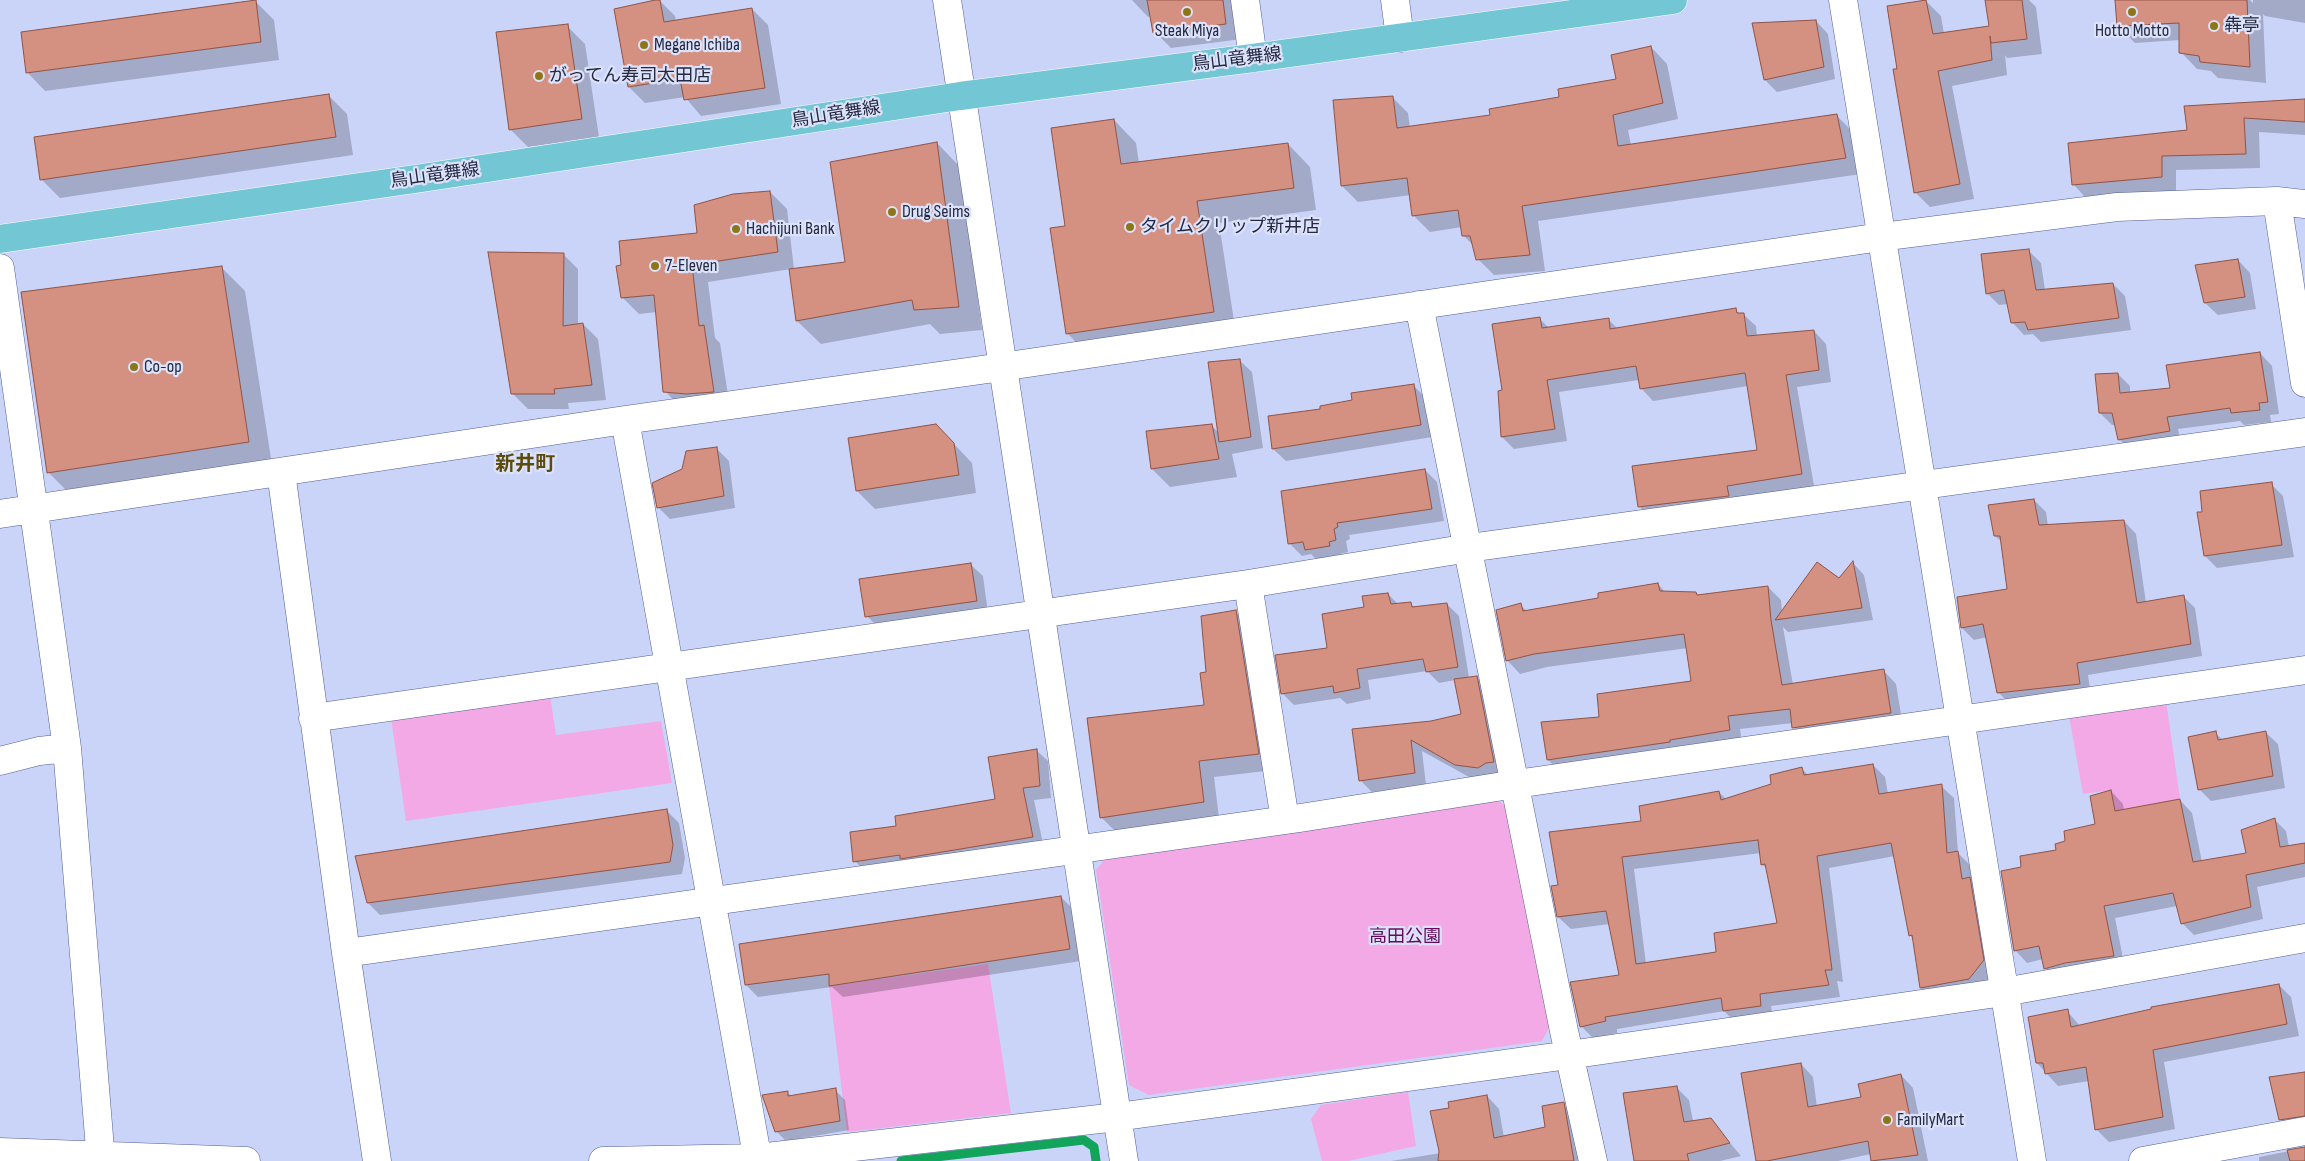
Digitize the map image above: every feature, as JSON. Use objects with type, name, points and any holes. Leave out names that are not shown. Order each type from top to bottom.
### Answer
[{"type":"main road","name":"鳥山竜舞線","points":[[0,238],[422,178],[960,96],[1254,58],[1673,0]]},
{"type":"street","points":[[947,0],[960,96],[1124,1161]]},
{"type":"street","points":[[1245,0],[1254,58]]},
{"type":"street","points":[[1395,0],[1400,38]]},
{"type":"street","points":[[1843,0],[2032,1161]]},
{"type":"street","points":[[2277,201],[2305,383]]},
{"type":"street","points":[[0,514],[625,420],[1002,367],[1881,237],[2117,207],[2277,201],[2305,204]]},
{"type":"street","points":[[0,268],[67,748],[101,1158]]},
{"type":"street","points":[[1419,305],[1569,1055],[1593,1161]]},
{"type":"street","points":[[625,420],[758,1159]]},
{"type":"street","points":[[313,718],[1039,612],[1248,584],[1469,548],[2305,432]]},
{"type":"street","points":[[281,472],[313,718],[376,1161]]},
{"type":"street","points":[[1248,584],[1284,820]]},
{"type":"street","points":[[346,953],[1075,848],[1284,820],[1516,784],[2305,670]]},
{"type":"street","points":[[0,761],[40,751],[67,748]]},
{"type":"street","points":[[603,1161],[758,1159],[1117,1117],[1569,1055],[2004,992],[2305,938]]},
{"type":"street","points":[[2143,1161],[2305,1131]]},
{"type":"street","points":[[0,1152],[101,1158],[246,1161]]},
{"type":"green space","points":[[550,695],[556,735],[661,721],[672,783],[406,821],[391,718]]},
{"type":"green space","points":[[2166,700],[2180,799],[2115,811],[2111,790],[2083,794],[2069,716]]},
{"type":"green space","name":"高田公園","points":[[1495,799],[1506,806],[1550,1026],[1542,1041],[1149,1095],[1129,1085],[1096,870],[1107,857]]},
{"type":"green space","points":[[988,964],[1011,1113],[847,1132],[829,986]]},
{"type":"green space","points":[[1408,1092],[1416,1146],[1348,1161],[1322,1161],[1311,1119],[1321,1105]]},
{"type":"building","points":[[256,0],[261,42],[26,73],[21,32]]},
{"type":"building","points":[[660,0],[664,22],[752,8],[765,88],[684,100],[680,79],[628,87],[614,9]]},
{"type":"building","name":"Steak Miya","points":[[1147,0],[1223,0],[1226,24],[1153,33]]},
{"type":"building","points":[[1926,0],[1933,34],[1989,26],[1985,0],[2022,0],[2027,39],[1991,43],[1990,36],[1992,60],[1938,71],[1960,184],[1914,193],[1893,69],[1897,69],[1887,6]]},
{"type":"building","name":"犇亭","points":[[2115,0],[2247,0],[2250,67],[2200,62],[2199,56],[2179,53],[2179,23],[2117,26]]},
{"type":"building","points":[[1816,20],[1824,67],[1764,80],[1752,23]]},
{"type":"building","name":"がってん寿司太田店","points":[[568,24],[582,119],[509,130],[496,32]]},
{"type":"building","points":[[1651,46],[1663,103],[1613,115],[1618,146],[1837,114],[1846,158],[1522,206],[1530,255],[1476,260],[1470,236],[1462,236],[1458,210],[1412,216],[1407,178],[1341,186],[1333,100],[1393,96],[1397,128],[1490,115],[1489,109],[1559,97],[1558,89],[1616,79],[1611,55]]},
{"type":"building","points":[[329,94],[336,137],[40,180],[34,137]]},
{"type":"building","points":[[2305,99],[2305,122],[2244,118],[2246,154],[2162,156],[2162,177],[2072,185],[2068,143],[2187,130],[2184,106]]},
{"type":"building","name":"タイムクリップ新井店","points":[[1114,119],[1121,164],[1288,143],[1294,188],[1197,201],[1214,312],[1066,334],[1050,228],[1065,226],[1051,128]]},
{"type":"building","name":"Drug Seims","points":[[937,142],[959,307],[914,310],[912,300],[796,321],[789,269],[845,262],[830,162]]},
{"type":"building","points":[[770,191],[778,252],[692,265],[699,326],[704,325],[714,392],[686,394],[663,392],[654,295],[621,298],[616,266],[621,265],[619,241],[697,233],[694,205],[733,194]]},
{"type":"building","points":[[2029,249],[2036,290],[2113,283],[2119,318],[2028,330],[2025,322],[2011,323],[2004,290],[1986,294],[1981,254]]},
{"type":"building","points":[[488,252],[564,253],[563,326],[583,323],[592,385],[554,389],[555,394],[511,394]]},
{"type":"building","points":[[2238,259],[2245,297],[2204,303],[2195,265]]},
{"type":"building","name":"Co-op","points":[[222,266],[249,442],[47,473],[21,292]]},
{"type":"building","points":[[1736,308],[1737,313],[1744,313],[1747,336],[1814,330],[1819,370],[1786,375],[1802,474],[1727,486],[1729,496],[1638,507],[1632,466],[1757,450],[1745,373],[1640,389],[1636,366],[1547,380],[1555,429],[1501,437],[1498,391],[1502,390],[1492,324],[1540,317],[1542,328],[1609,318],[1610,329]]},
{"type":"building","points":[[2260,352],[2268,402],[2259,403],[2260,410],[2231,413],[2230,408],[2167,417],[2170,431],[2118,440],[2112,413],[2099,413],[2095,374],[2118,373],[2120,393],[2170,388],[2166,365]]},
{"type":"building","points":[[1240,359],[1251,437],[1219,442],[1208,362]]},
{"type":"building","points":[[1414,384],[1421,425],[1272,449],[1268,416],[1320,409],[1320,406],[1352,400],[1351,393]]},
{"type":"building","points":[[936,424],[954,443],[959,475],[856,491],[848,438]]},
{"type":"building","points":[[1212,424],[1219,459],[1151,469],[1146,431]]},
{"type":"building","points":[[717,447],[724,496],[657,508],[652,483],[682,469],[686,451]]},
{"type":"building","points":[[1425,469],[1432,509],[1337,523],[1338,527],[1334,529],[1336,540],[1329,542],[1330,546],[1305,550],[1303,542],[1288,544],[1281,491]]},
{"type":"building","points":[[2272,482],[2282,545],[2204,556],[2197,512],[2202,512],[2200,491]]},
{"type":"building","points":[[2034,499],[2039,525],[2124,520],[2137,603],[2184,595],[2191,644],[2077,663],[2080,684],[1997,693],[1983,624],[1961,628],[1957,597],[2007,589],[2000,536],[1994,536],[1988,505]]},
{"type":"building","points":[[1853,561],[1862,608],[1775,620],[1817,562],[1839,578]]},
{"type":"building","points":[[971,563],[977,601],[865,617],[859,579]]},
{"type":"building","points":[[1658,583],[1660,591],[1696,592],[1697,595],[1768,586],[1771,620],[1782,685],[1884,669],[1891,713],[1792,728],[1790,709],[1728,716],[1730,730],[1670,740],[1670,742],[1547,760],[1541,722],[1599,717],[1597,694],[1691,681],[1684,634],[1534,654],[1506,661],[1496,610],[1521,603],[1523,611],[1598,598],[1598,593]]},
{"type":"building","points":[[1388,593],[1391,604],[1411,602],[1412,607],[1447,603],[1458,667],[1426,672],[1423,659],[1357,669],[1360,688],[1334,693],[1333,686],[1281,694],[1275,655],[1327,648],[1322,614],[1364,607],[1362,596]]},
{"type":"building","points":[[1236,610],[1259,754],[1199,761],[1204,802],[1100,818],[1087,718],[1204,705],[1200,673],[1206,672],[1201,616]]},
{"type":"building","points":[[1477,676],[1494,762],[1486,763],[1478,768],[1455,765],[1411,740],[1415,773],[1359,781],[1352,729],[1431,721],[1461,714],[1454,679]]},
{"type":"building","points":[[2216,731],[2218,740],[2266,731],[2273,776],[2198,790],[2188,737]]},
{"type":"building","points":[[1037,749],[1040,786],[1023,788],[1033,837],[900,859],[900,855],[853,862],[850,832],[896,826],[895,816],[995,799],[988,757]]},
{"type":"building","points":[[1873,764],[1879,794],[1942,784],[1947,853],[1958,851],[1962,879],[1970,877],[1984,960],[1969,979],[1920,988],[1912,935],[1909,936],[1891,843],[1817,856],[1832,970],[1825,970],[1829,985],[1760,994],[1761,1006],[1723,1011],[1721,998],[1605,1017],[1606,1021],[1580,1027],[1570,982],[1619,975],[1606,911],[1557,917],[1551,886],[1558,885],[1549,832],[1641,821],[1639,806],[1719,791],[1721,800],[1771,784],[1770,775],[1802,767],[1804,775]],"holes":[[[1758,840],[1761,865],[1765,864],[1777,923],[1714,933],[1716,952],[1636,964],[1622,857]]]},
{"type":"building","points":[[2111,790],[2115,811],[2180,799],[2193,862],[2246,853],[2241,830],[2275,818],[2280,847],[2305,843],[2305,863],[2246,875],[2251,907],[2181,924],[2173,893],[2104,906],[2114,956],[2065,963],[2044,969],[2039,946],[2014,951],[2001,871],[2021,867],[2020,856],[2056,850],[2055,844],[2065,841],[2064,831],[2095,824],[2090,796]]},
{"type":"building","points":[[667,809],[673,845],[670,862],[367,903],[355,856]]},
{"type":"building","points":[[1061,896],[1070,949],[829,986],[829,974],[745,985],[739,944]]},
{"type":"building","points":[[2279,984],[2287,1024],[2153,1050],[2163,1117],[2095,1130],[2086,1067],[2045,1074],[2043,1063],[2036,1063],[2028,1017],[2068,1009],[2071,1027],[2151,1009],[2151,1007]]},
{"type":"building","points":[[1801,1063],[1808,1107],[1861,1097],[1858,1084],[1901,1074],[1918,1155],[1871,1161],[1868,1141],[1767,1161],[1756,1161],[1741,1073]]},
{"type":"building","points":[[2305,1072],[2305,1116],[2279,1120],[2269,1077]]},
{"type":"building","points":[[1677,1086],[1684,1122],[1711,1118],[1730,1143],[1687,1154],[1689,1161],[1634,1161],[1623,1093]]},
{"type":"building","points":[[836,1088],[840,1121],[775,1132],[762,1095],[788,1091],[788,1096]]},
{"type":"building","points":[[1487,1095],[1494,1138],[1545,1127],[1542,1106],[1564,1102],[1574,1161],[1438,1161],[1439,1151],[1430,1111],[1449,1108],[1448,1102]]},
{"type":"building","points":[[2305,1147],[2305,1161],[2290,1161],[2287,1150]]},
{"type":"waterway","points":[[901,1161],[1084,1140],[1094,1147],[1096,1161]]},
{"type":"place","name":"Steak Miya","points":[[1187,12]]},
{"type":"place","name":"Hotto Motto","points":[[2132,12]]},
{"type":"place","name":"犇亭","points":[[2214,26]]},
{"type":"place","name":"Megane Ichiba","points":[[644,45]]},
{"type":"place","name":"がってん寿司太田店","points":[[539,76]]},
{"type":"place","name":"Drug Seims","points":[[892,212]]},
{"type":"place","name":"タイムクリップ新井店","points":[[1130,227]]},
{"type":"place","name":"Hachijuni Bank","points":[[736,229]]},
{"type":"place","name":"7-Eleven","points":[[655,266]]},
{"type":"place","name":"Co-op","points":[[134,367]]},
{"type":"place","name":"FamilyMart","points":[[1887,1120]]},
{"type":"district","name":"新井町","points":[[525,465]]}]
